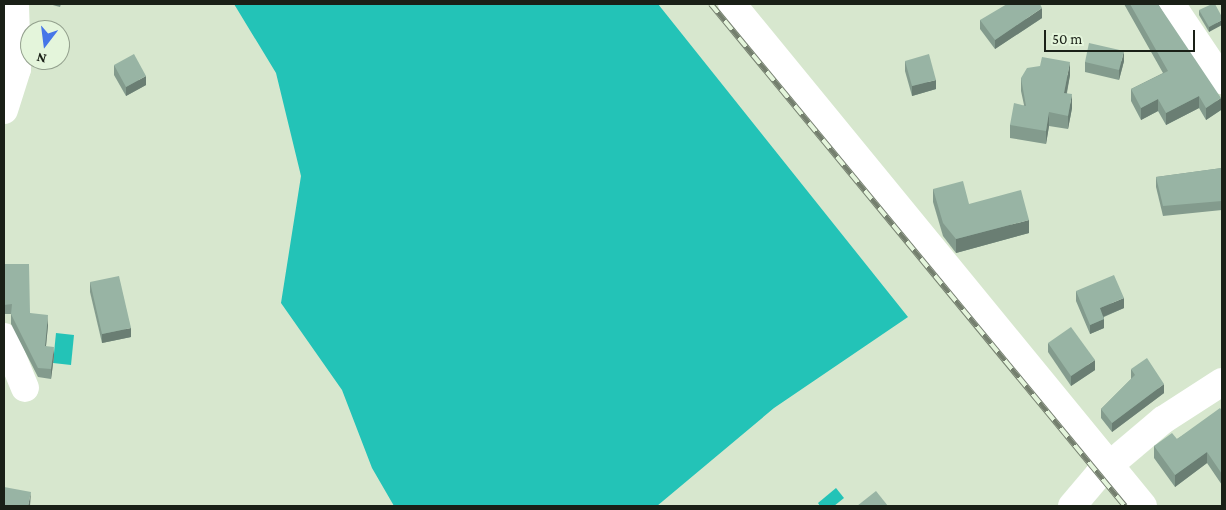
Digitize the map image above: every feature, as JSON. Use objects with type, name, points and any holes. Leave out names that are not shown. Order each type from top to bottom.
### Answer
[{"type":"main road","points":[[4,110],[16,69],[15,4]]},
{"type":"main road","points":[[732,4],[1142,506]]},
{"type":"main road","points":[[1171,4],[1222,80]]},
{"type":"main road","points":[[4,337],[25,388]]},
{"type":"main road","points":[[1085,501],[1109,466],[1163,420],[1222,382]]},
{"type":"water","points":[[234,4],[658,4],[908,317],[774,408],[657,506],[394,506],[372,468],[342,390],[281,303],[301,176],[276,73]]},
{"type":"water","points":[[56,333],[74,335],[71,365],[53,363]]},
{"type":"water","points":[[836,488],[844,498],[834,506],[820,506],[818,503]]},
{"type":"building","points":[[1007,4],[1040,4],[1042,8],[995,40],[980,20]]},
{"type":"building","points":[[1130,4],[1158,4],[1221,98],[1206,108],[1199,96],[1166,113],[1158,99],[1141,108],[1131,89],[1168,71]]},
{"type":"building","points":[[1215,4],[1222,20],[1209,27],[1199,10]]},
{"type":"building","points":[[1089,43],[1124,51],[1119,70],[1085,62]]},
{"type":"building","points":[[134,54],[146,76],[126,87],[114,65]]},
{"type":"building","points":[[929,54],[936,80],[912,86],[905,61]]},
{"type":"building","points":[[1042,57],[1070,62],[1064,93],[1072,94],[1068,116],[1049,112],[1046,131],[1010,125],[1014,103],[1026,106],[1021,78],[1027,68],[1040,66]]},
{"type":"building","points":[[1222,168],[1222,201],[1163,206],[1156,177]]},
{"type":"building","points":[[963,181],[969,204],[1021,190],[1029,220],[956,239],[943,223],[933,189]]},
{"type":"building","points":[[4,264],[29,264],[30,313],[48,315],[45,346],[54,347],[51,369],[38,368],[11,314],[12,304],[4,305]]},
{"type":"building","points":[[1114,275],[1124,298],[1100,308],[1104,319],[1090,325],[1076,291]]},
{"type":"building","points":[[119,276],[131,328],[102,334],[90,282]]},
{"type":"building","points":[[1071,327],[1095,360],[1071,376],[1048,343]]},
{"type":"building","points":[[1147,358],[1164,384],[1112,423],[1101,409],[1135,375],[1131,369]]},
{"type":"building","points":[[1220,408],[1222,411],[1222,474],[1207,452],[1175,475],[1154,446],[1172,433],[1177,439]]},
{"type":"building","points":[[4,487],[31,492],[28,506],[4,506]]},
{"type":"building","points":[[876,491],[888,506],[857,506]]},
{"type":"railway","points":[[711,4],[1125,506]]}]
